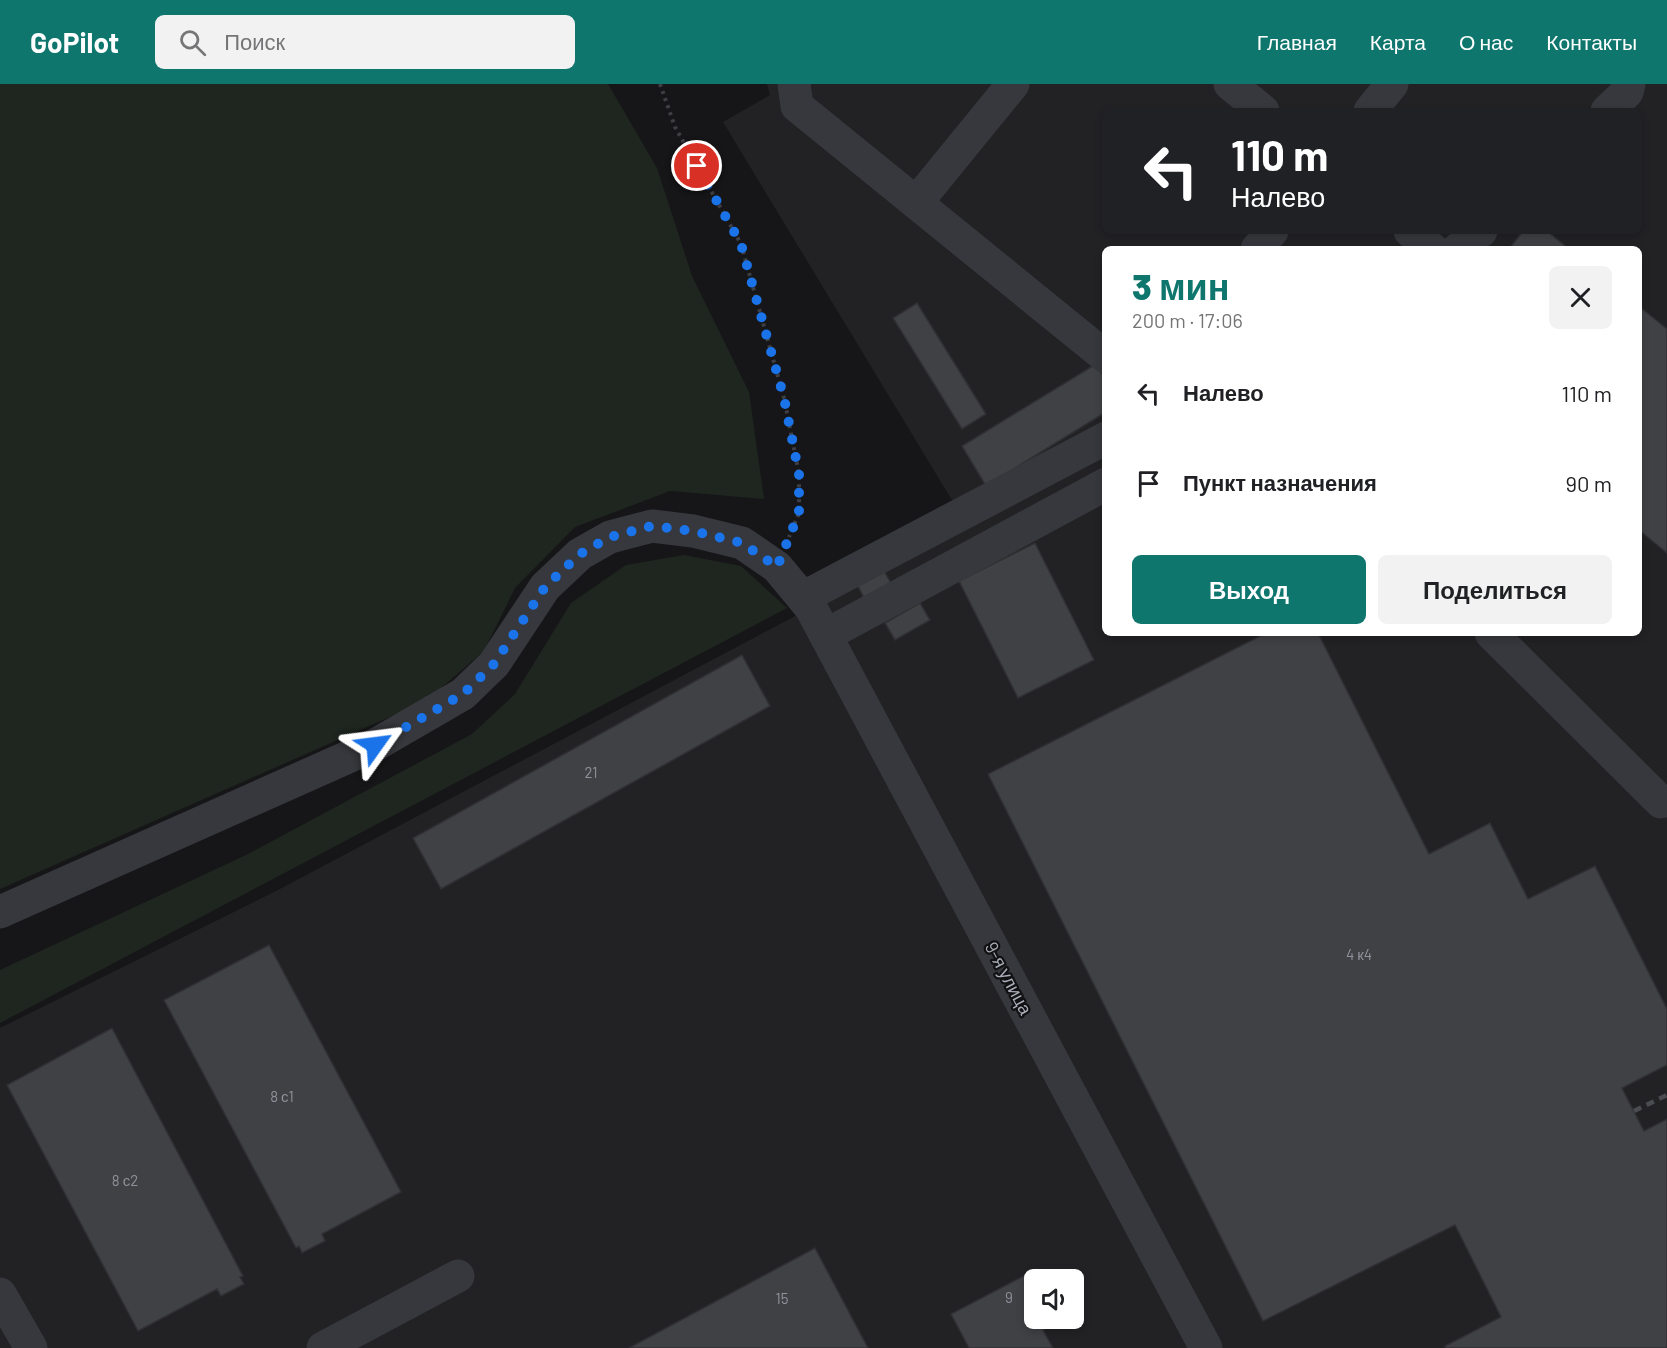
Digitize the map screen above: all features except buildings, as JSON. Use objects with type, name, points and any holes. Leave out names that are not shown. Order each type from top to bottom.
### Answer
[{"type":"street","points":[[794,84],[797,106],[1102,354]]},
{"type":"street","points":[[916,203],[1013,84]]},
{"type":"street","points":[[1230,84],[1259,108]]},
{"type":"street","points":[[1372,108],[1392,84]]},
{"type":"street","points":[[1610,108],[1627,92],[1629,84]]},
{"type":"street","points":[[1260,246],[1270,234]]},
{"type":"street","points":[[1414,234],[1428,246]]},
{"type":"street","points":[[1462,246],[1477,234]]},
{"type":"street","points":[[813,613],[1102,440]]},
{"type":"street","points":[[813,613],[1102,486]]},
{"type":"street","name":"9-я улица","points":[[0,912],[375,745],[463,694],[494,664],[545,587],[580,554],[610,537],[652,526],[693,531],[742,543],[777,567],[813,613],[1206,1348]]},
{"type":"street","points":[[1494,636],[1661,802]]},
{"type":"street","points":[[322,1348],[458,1276]]},
{"type":"street","points":[[0,1294],[31,1348]]},
{"type":"path","points":[[660,84],[675,127],[741,244],[784,398],[799,474],[799,513],[777,567]]},
{"type":"shaded area","points":[[0,84],[608,84],[657,168],[692,276],[749,392],[764,499],[670,491],[575,527],[515,588],[484,651],[426,701],[0,889]]},
{"type":"shaded area","points":[[767,84],[1667,84],[1667,1348],[0,1348],[0,1028],[278,890],[967,525],[723,122],[770,95]]},
{"type":"shaded area","points":[[684,555],[741,566],[787,608],[0,1023],[0,970],[246,855],[472,734],[515,694],[571,603],[626,565]]},
{"type":"railway","points":[[1634,1111],[1667,1095]]},
{"type":"route","points":[[375,745],[463,694],[494,664],[515,629],[545,587],[580,554],[610,537],[652,526],[693,531],[742,543],[777,567],[799,513],[799,474],[784,398],[741,244],[697,166]]}]
